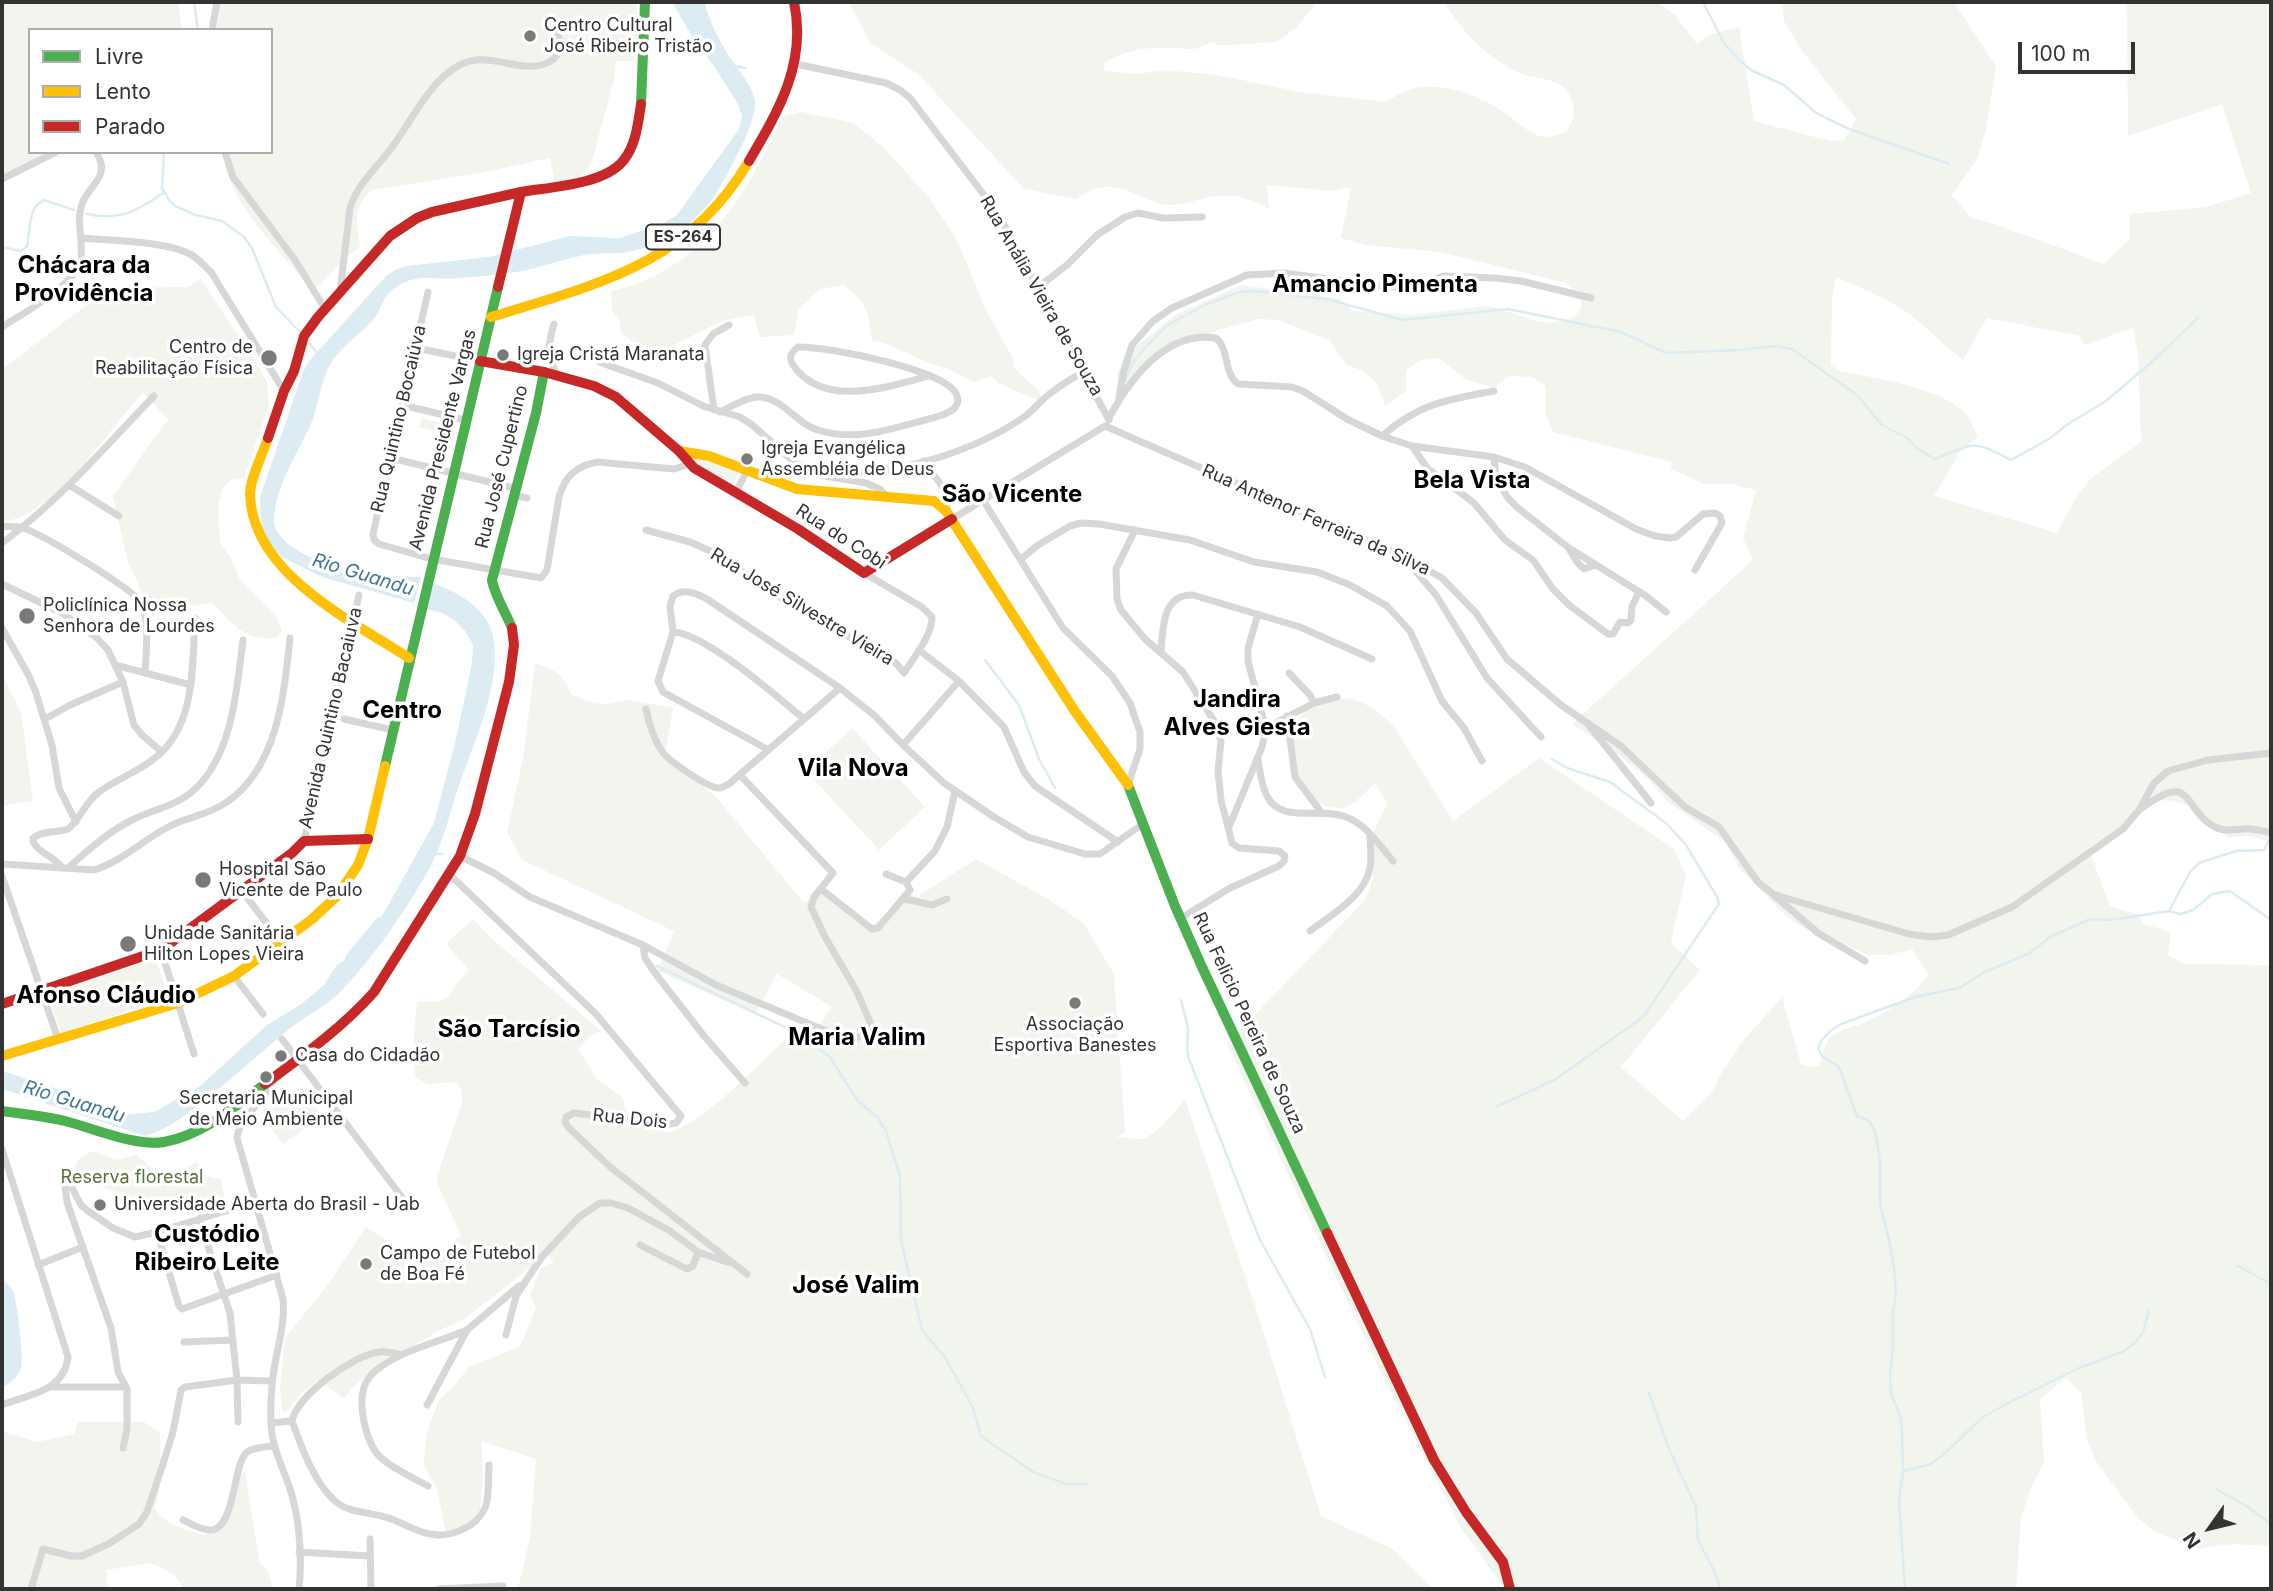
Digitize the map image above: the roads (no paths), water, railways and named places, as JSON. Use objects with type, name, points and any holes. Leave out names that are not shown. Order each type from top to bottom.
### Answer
[{"type":"main road","points":[[409,658],[353,622],[287,574],[265,545],[251,515],[250,491],[284,391],[294,371],[304,336],[390,236],[417,218],[432,212],[582,181],[606,173],[622,162],[634,137],[639,112],[645,46],[645,2]]},
{"type":"main road","name":"ES-264","points":[[491,317],[631,270],[676,244],[716,208],[746,166],[774,115],[796,64],[800,30],[794,2]]},
{"type":"main road","name":"Avenida Presidente Vargas","points":[[2,1056],[178,1003],[234,976],[311,920],[337,896],[358,865],[368,839],[452,473],[521,192]]},
{"type":"main road","points":[[480,361],[544,372],[594,386],[616,397],[678,451],[694,452],[777,484],[797,489],[934,501],[949,515],[864,573]]},
{"type":"main road","name":"Rua José Cupertino","points":[[493,571],[536,413],[544,372]]},
{"type":"main road","name":"Rua do Cobi","points":[[678,451],[690,464],[798,529],[864,573]]},
{"type":"main road","name":"Rua Felicio Pereira de Souza","points":[[949,515],[1074,710],[1128,785],[1181,918],[1434,1460],[1466,1513],[1503,1562],[1510,1589]]},
{"type":"main road","points":[[2,1111],[50,1118],[133,1140],[161,1143],[194,1133],[216,1120],[297,1060],[374,992],[460,856],[475,814],[509,682],[514,645],[505,609],[493,588],[493,571]]},
{"type":"main road","points":[[2,1004],[161,950],[243,891],[304,841],[368,839]]},
{"type":"street","points":[[212,28],[218,2]]},
{"type":"street","points":[[339,294],[354,196],[359,185],[389,152],[430,91],[446,74],[463,63],[477,60],[532,67],[548,62],[557,57],[560,48],[556,23]]},
{"type":"street","name":"Rua Anália Vieira de Souza","points":[[796,64],[886,83],[909,98],[996,212],[1109,418],[1105,426]]},
{"type":"street","points":[[2,179],[52,154]]},
{"type":"street","points":[[2,327],[71,278],[80,265],[81,205],[102,170],[97,154]]},
{"type":"street","points":[[226,154],[233,177],[295,260],[325,309]]},
{"type":"street","points":[[1037,288],[1068,265],[1097,235],[1125,217],[1138,213],[1163,218],[1202,216]]},
{"type":"street","points":[[82,238],[162,246],[180,250],[198,259],[211,272],[284,391]]},
{"type":"street","points":[[1118,401],[1132,345],[1153,321],[1172,308],[1247,275],[1283,273],[1391,287],[1425,283],[1443,276],[1494,278],[1521,281],[1591,298]]},
{"type":"street","name":"Rua Quintino Bocaiúva","points":[[428,292],[373,534],[379,544],[432,559]]},
{"type":"street","points":[[554,324],[548,354],[557,376]]},
{"type":"street","points":[[717,411],[705,345],[713,334],[729,325]]},
{"type":"street","points":[[1109,418],[1118,401],[1157,356],[1185,339],[1216,338],[1222,344],[1230,375],[1235,382],[1247,386],[1292,387],[1382,436],[1412,446],[1494,457],[1538,473],[1618,520],[1655,536],[1676,537],[1703,514],[1715,513],[1720,516],[1721,523],[1695,570]]},
{"type":"street","points":[[717,411],[750,397],[767,397],[814,429],[841,435],[870,434],[933,417],[955,408],[958,400],[955,391],[942,381],[901,365],[802,347],[791,353],[790,360],[794,368],[809,380],[836,391],[869,391],[928,376]]},
{"type":"street","points":[[416,348],[480,361]]},
{"type":"street","points":[[599,362],[658,383],[717,411],[740,417],[811,474],[852,479],[873,485],[886,496]]},
{"type":"street","points":[[798,464],[828,470],[890,469],[961,451],[1006,428],[1050,393],[1084,371]]},
{"type":"street","points":[[1382,436],[1401,419],[1430,404],[1494,391]]},
{"type":"street","points":[[2,543],[69,485],[154,396]]},
{"type":"street","points":[[402,405],[465,420]]},
{"type":"street","points":[[949,515],[983,500],[1105,426]]},
{"type":"street","name":"Rua Antenor Ferreira da Silva","points":[[1105,426],[1403,556],[1442,578],[1476,613],[1507,659],[1548,694],[1621,746],[1685,807],[1714,824],[1725,834],[1758,882],[1772,893]]},
{"type":"street","points":[[1412,446],[1427,468],[1474,503],[1506,540],[1533,560],[1553,589],[1569,605],[1608,634],[1614,634],[1619,622],[1631,620],[1632,606],[1639,592]]},
{"type":"street","points":[[1494,457],[1496,479],[1508,498],[1569,548],[1666,612]]},
{"type":"street","points":[[391,458],[514,491],[527,498]]},
{"type":"street","name":"Rua Felicio Pereira de Souza","points":[[923,461],[946,494],[949,515]]},
{"type":"street","points":[[432,559],[493,571],[544,577],[558,496],[573,471],[597,462],[674,469],[690,464]]},
{"type":"street","points":[[736,492],[747,471]]},
{"type":"street","points":[[69,485],[119,516]]},
{"type":"street","points":[[983,500],[1063,628],[1112,676],[1130,703],[1140,732],[1140,749],[1128,785]]},
{"type":"street","points":[[1021,559],[1070,526],[1081,523],[1190,540],[1254,562],[1325,574],[1378,599],[1410,631],[1442,701],[1464,728],[1482,761]]},
{"type":"street","points":[[2,526],[23,527],[134,593],[144,615],[145,672]]},
{"type":"street","name":"Rua José Silvestre Vieira","points":[[646,530],[690,542],[715,553],[799,610],[834,627],[875,654],[897,663],[904,673]]},
{"type":"street","points":[[1135,530],[1116,569],[1116,599],[1130,623],[1183,672],[1218,731],[1221,741],[1218,781],[1232,843],[1239,848],[1279,851],[1285,856],[1272,870],[1230,888],[1181,918]]},
{"type":"street","points":[[1403,556],[1436,595],[1487,678],[1541,737]]},
{"type":"street","name":"Rua do Cobi","points":[[864,573],[930,613],[932,621],[919,650],[904,673]]},
{"type":"street","points":[[2,584],[62,613],[83,627],[108,650],[122,682],[134,725],[162,752]]},
{"type":"street","points":[[767,750],[666,695],[659,686],[658,681],[673,632],[670,606],[673,596],[684,592],[701,596],[840,688],[875,716],[903,746],[955,791],[1016,831],[1040,842],[1095,855],[1106,852],[1144,823]]},
{"type":"street","name":"Avenida Quintino Bacaiuva","points":[[304,841],[359,595]]},
{"type":"street","points":[[1161,652],[1166,613],[1173,600],[1193,595],[1323,635],[1372,659]]},
{"type":"street","points":[[1229,827],[1258,758],[1266,728],[1248,661],[1248,648],[1258,614]]},
{"type":"street","points":[[65,868],[35,847],[33,840],[41,833],[68,829],[100,792],[162,752],[177,731],[191,685],[195,618]]},
{"type":"street","points":[[2,628],[29,676],[46,719],[59,788],[76,822]]},
{"type":"street","points":[[673,632],[689,636],[716,652],[803,718]]},
{"type":"street","points":[[2,864],[94,870],[108,865],[169,827],[210,812],[239,793],[256,770],[275,728],[290,638]]},
{"type":"street","points":[[65,868],[120,827],[180,799],[200,784],[209,772],[229,727],[236,697],[243,640]]},
{"type":"street","points":[[919,650],[959,681],[1004,727],[1031,782],[1118,842]]},
{"type":"street","points":[[115,665],[191,685]]},
{"type":"street","points":[[1289,673],[1314,703]]},
{"type":"street","points":[[903,746],[959,681]]},
{"type":"street","points":[[46,719],[122,682]]},
{"type":"street","points":[[646,709],[658,746],[666,757],[717,788],[726,786],[740,775],[840,688]]},
{"type":"street","points":[[1266,728],[1314,703],[1338,697]]},
{"type":"street","points":[[1287,716],[1295,777],[1321,812]]},
{"type":"street","points":[[1583,718],[1651,803]]},
{"type":"street","points":[[344,719],[393,730]]},
{"type":"street","points":[[1772,893],[1909,934],[1930,937],[1948,935],[2012,907],[2123,829],[2139,810],[2154,783],[2168,771],[2208,760],[2271,753]]},
{"type":"street","points":[[1258,758],[1264,790],[1273,805],[1286,812],[1321,812],[1357,822],[1393,861]]},
{"type":"street","points":[[460,856],[494,873],[530,897],[643,945],[698,975],[836,1035],[851,1039],[864,1035],[871,1024],[813,915],[811,903],[833,873],[740,775]]},
{"type":"street","points":[[906,882],[935,851],[947,827],[955,791]]},
{"type":"street","points":[[2139,810],[2161,794],[2177,792],[2190,801],[2209,824],[2216,828],[2246,828],[2271,833]]},
{"type":"street","points":[[1310,931],[1342,907],[1363,886],[1370,867],[1370,834]]},
{"type":"street","name":"Rua Dois","points":[[449,874],[596,1014],[681,1116],[676,1124],[669,1124],[574,1113],[566,1116],[566,1125],[609,1166],[747,1274]]},
{"type":"street","points":[[821,889],[875,929],[882,925],[910,890],[906,882],[886,874]]},
{"type":"street","points":[[2,876],[58,1039]]},
{"type":"street","points":[[243,891],[281,942]]},
{"type":"street","points":[[1772,893],[1818,933],[1865,961]]},
{"type":"street","points":[[905,899],[932,905],[947,899]]},
{"type":"street","points":[[643,945],[645,958],[655,974],[745,1083]]},
{"type":"street","points":[[161,950],[194,1054]]},
{"type":"street","points":[[234,976],[263,1014]]},
{"type":"street","points":[[282,1039],[407,1204]]},
{"type":"street","points":[[275,1077],[263,1099],[244,1120],[237,1135],[283,1299],[284,1317],[272,1381],[271,1423],[274,1446],[293,1498],[299,1552],[299,1589]]},
{"type":"street","points":[[2,1149],[68,1357],[62,1375],[52,1387]]},
{"type":"street","points":[[123,1448],[128,1417],[126,1387],[118,1372],[111,1328],[65,1191],[69,1182],[81,1205],[97,1219],[135,1237],[255,1202]]},
{"type":"street","points":[[506,1335],[513,1304],[546,1251],[590,1209],[605,1202],[628,1208],[670,1231],[698,1252],[737,1266]]},
{"type":"street","points":[[200,1218],[230,1313],[237,1380],[237,1422]]},
{"type":"street","points":[[158,1232],[179,1306],[185,1309],[277,1275]]},
{"type":"street","points":[[639,1245],[687,1269],[693,1266],[698,1252]]},
{"type":"street","points":[[38,1265],[83,1247]]},
{"type":"street","points":[[428,1486],[382,1459],[372,1447],[363,1408],[365,1385],[381,1367],[401,1355],[467,1330],[525,1281]]},
{"type":"street","points":[[427,1405],[467,1330]]},
{"type":"street","points":[[184,1342],[233,1340]]},
{"type":"street","points":[[401,1355],[387,1352],[369,1354],[334,1373],[305,1400],[293,1416],[292,1421],[310,1465],[327,1493],[337,1504],[350,1510],[397,1520],[430,1534],[456,1533],[481,1514],[487,1502],[489,1465]]},
{"type":"street","points":[[31,1589],[43,1549],[79,1556],[110,1543],[139,1524],[147,1512],[163,1464],[173,1432],[181,1390],[237,1380],[272,1381]]},
{"type":"street","points":[[4,1403],[52,1387],[126,1387]]},
{"type":"street","points":[[271,1423],[292,1421]]},
{"type":"street","points":[[183,1520],[207,1530],[216,1528],[231,1503],[243,1457],[254,1449],[274,1446]]},
{"type":"street","points":[[370,1539],[371,1589]]},
{"type":"street","points":[[299,1552],[370,1556]]},
{"type":"street","points":[[439,1589],[503,1586]]},
{"type":"water","points":[[672,2],[704,2],[721,42],[747,82],[755,100],[752,122],[746,136],[711,201],[693,220],[671,236],[634,251],[589,254],[507,274],[415,279],[389,293],[373,320],[331,363],[322,384],[313,419],[283,483],[274,519],[276,530],[284,540],[295,549],[324,563],[363,574],[421,577],[414,603],[322,577],[282,557],[268,544],[261,524],[260,497],[303,372],[309,361],[387,275],[406,266],[489,257],[570,236],[620,238],[662,224],[677,215],[739,129],[742,116],[738,104],[696,43]]},
{"type":"water","points":[[432,583],[461,596],[484,617],[493,636],[494,675],[484,716],[432,864],[398,919],[355,976],[332,999],[292,1027],[195,1107],[172,1124],[145,1136],[2,1089],[2,1071],[52,1087],[121,1115],[154,1112],[200,1086],[267,1025],[300,1005],[324,985],[336,966],[366,945],[434,823],[472,663],[473,645],[465,631],[442,613],[425,609]]},
{"type":"water","points":[[2,1279],[12,1289],[15,1297],[22,1362],[16,1377],[2,1387]]},
{"type":"waterway","points":[[194,2],[198,28]]},
{"type":"waterway","points":[[1703,2],[1724,43],[1751,70],[1784,85],[1815,112],[1849,129],[1949,164]]},
{"type":"waterway","points":[[734,66],[745,68]]},
{"type":"waterway","points":[[164,154],[162,188],[169,200],[175,206],[196,215],[222,221],[244,237],[252,248],[276,307],[299,331]]},
{"type":"waterway","points":[[87,214],[109,216],[128,213],[163,193]]},
{"type":"waterway","points":[[2,247],[20,251],[27,247],[32,214],[44,200],[74,210]]},
{"type":"waterway","points":[[1125,381],[1134,360],[1166,326],[1205,305],[1240,292],[1254,291],[1326,299],[1403,320],[1508,309],[1621,332],[1666,353],[1774,346],[1792,349],[1857,395],[1882,425],[1907,438],[1918,449],[1935,459],[1958,449],[1980,446],[2011,460],[2049,439],[2106,401],[2198,318]]},
{"type":"waterway","points":[[309,343],[318,354]]},
{"type":"waterway","points":[[985,660],[1019,705],[1039,759],[1055,788]]},
{"type":"waterway","points":[[1496,1107],[1556,1079],[1643,1017],[1719,904],[1686,845],[1667,824],[1610,782],[1567,768],[1552,759]]},
{"type":"waterway","points":[[2169,911],[2190,872],[2199,863],[2236,851],[2264,850],[2271,837]]},
{"type":"waterway","points":[[433,854],[443,854]]},
{"type":"waterway","points":[[1905,1589],[1899,1502],[1903,1471],[1902,1433],[1901,1419],[1891,1393],[1890,1374],[1896,1294],[1894,1268],[1880,1204],[1880,1160],[1875,1131],[1868,1120],[1857,1116],[1839,1067],[1822,1056],[1818,1049],[1821,1041],[1841,1024],[1915,997],[1959,988],[1985,972],[2030,953],[2050,937],[2090,919],[2110,920],[2169,911],[2181,914],[2193,910],[2212,894],[2230,891],[2271,920]]},
{"type":"waterway","name":"Rio Guandu","points":[[352,959],[381,924]]},
{"type":"waterway","points":[[657,966],[795,1032],[830,1057],[857,1100],[878,1118],[886,1131],[900,1176],[901,1240],[922,1330],[945,1357],[973,1408],[981,1436],[1033,1472],[1067,1484],[1088,1484]]},
{"type":"waterway","points":[[1181,1000],[1188,1028],[1189,1059],[1260,1240],[1310,1329],[1325,1377]]},
{"type":"waterway","points":[[2238,1266],[2271,1284]]},
{"type":"waterway","points":[[1903,1471],[1931,1464],[1983,1417],[2012,1401],[2077,1369],[2124,1351],[2137,1341],[2143,1332],[2149,1310]]},
{"type":"waterway","points":[[1649,1393],[1669,1449],[1696,1507],[1698,1540],[1717,1577],[1720,1589]]},
{"type":"waterway","points":[[2216,1489],[2271,1524]]},
{"type":"place","name":"Centro Cultural José Ribeiro Tristão","points":[[530,36]]},
{"type":"place","name":"Igreja Cristã Maranata","points":[[503,355]]},
{"type":"place","name":"Centro de Reabilitação Física","points":[[269,358]]},
{"type":"place","name":"Igreja Evangélica Assembléia de Deus","points":[[747,459]]},
{"type":"place","name":"Policlínica Nossa Senhora de Lourdes","points":[[27,616]]},
{"type":"place","name":"Hospital São Vicente de Paulo","points":[[203,880]]},
{"type":"place","name":"Unidade Sanitária Hilton Lopes Vieira","points":[[128,944]]},
{"type":"place","name":"Associação Esportiva Banestes","points":[[1075,1003]]},
{"type":"place","name":"Casa do Cidadão","points":[[281,1056]]},
{"type":"place","name":"Secretaria Municipal de Meio Ambiente","points":[[266,1077]]},
{"type":"place","name":"Universidade Aberta do Brasil - Uab","points":[[100,1205]]},
{"type":"place","name":"Campo de Futebol de Boa Fé","points":[[366,1264]]},
{"type":"district","name":"Chácara da Providência","points":[[84,280]]},
{"type":"district","name":"Amancio Pimenta","points":[[1375,285]]},
{"type":"district","name":"Bela Vista","points":[[1472,481]]},
{"type":"district","name":"São Vicente","points":[[1012,495]]},
{"type":"district","name":"Centro","points":[[402,711]]},
{"type":"district","name":"Jandira Alves Giesta","points":[[1237,714]]},
{"type":"district","name":"Vila Nova","points":[[853,769]]},
{"type":"district","name":"Afonso Cláudio","points":[[106,996]]},
{"type":"district","name":"São Tarcísio","points":[[509,1030]]},
{"type":"district","name":"Maria Valim","points":[[857,1038]]},
{"type":"district","name":"Custódio Ribeiro Leite","points":[[207,1249]]},
{"type":"district","name":"José Valim","points":[[856,1286]]},
{"type":"park label","name":"Reserva florestal","points":[[132,1178]]}]
